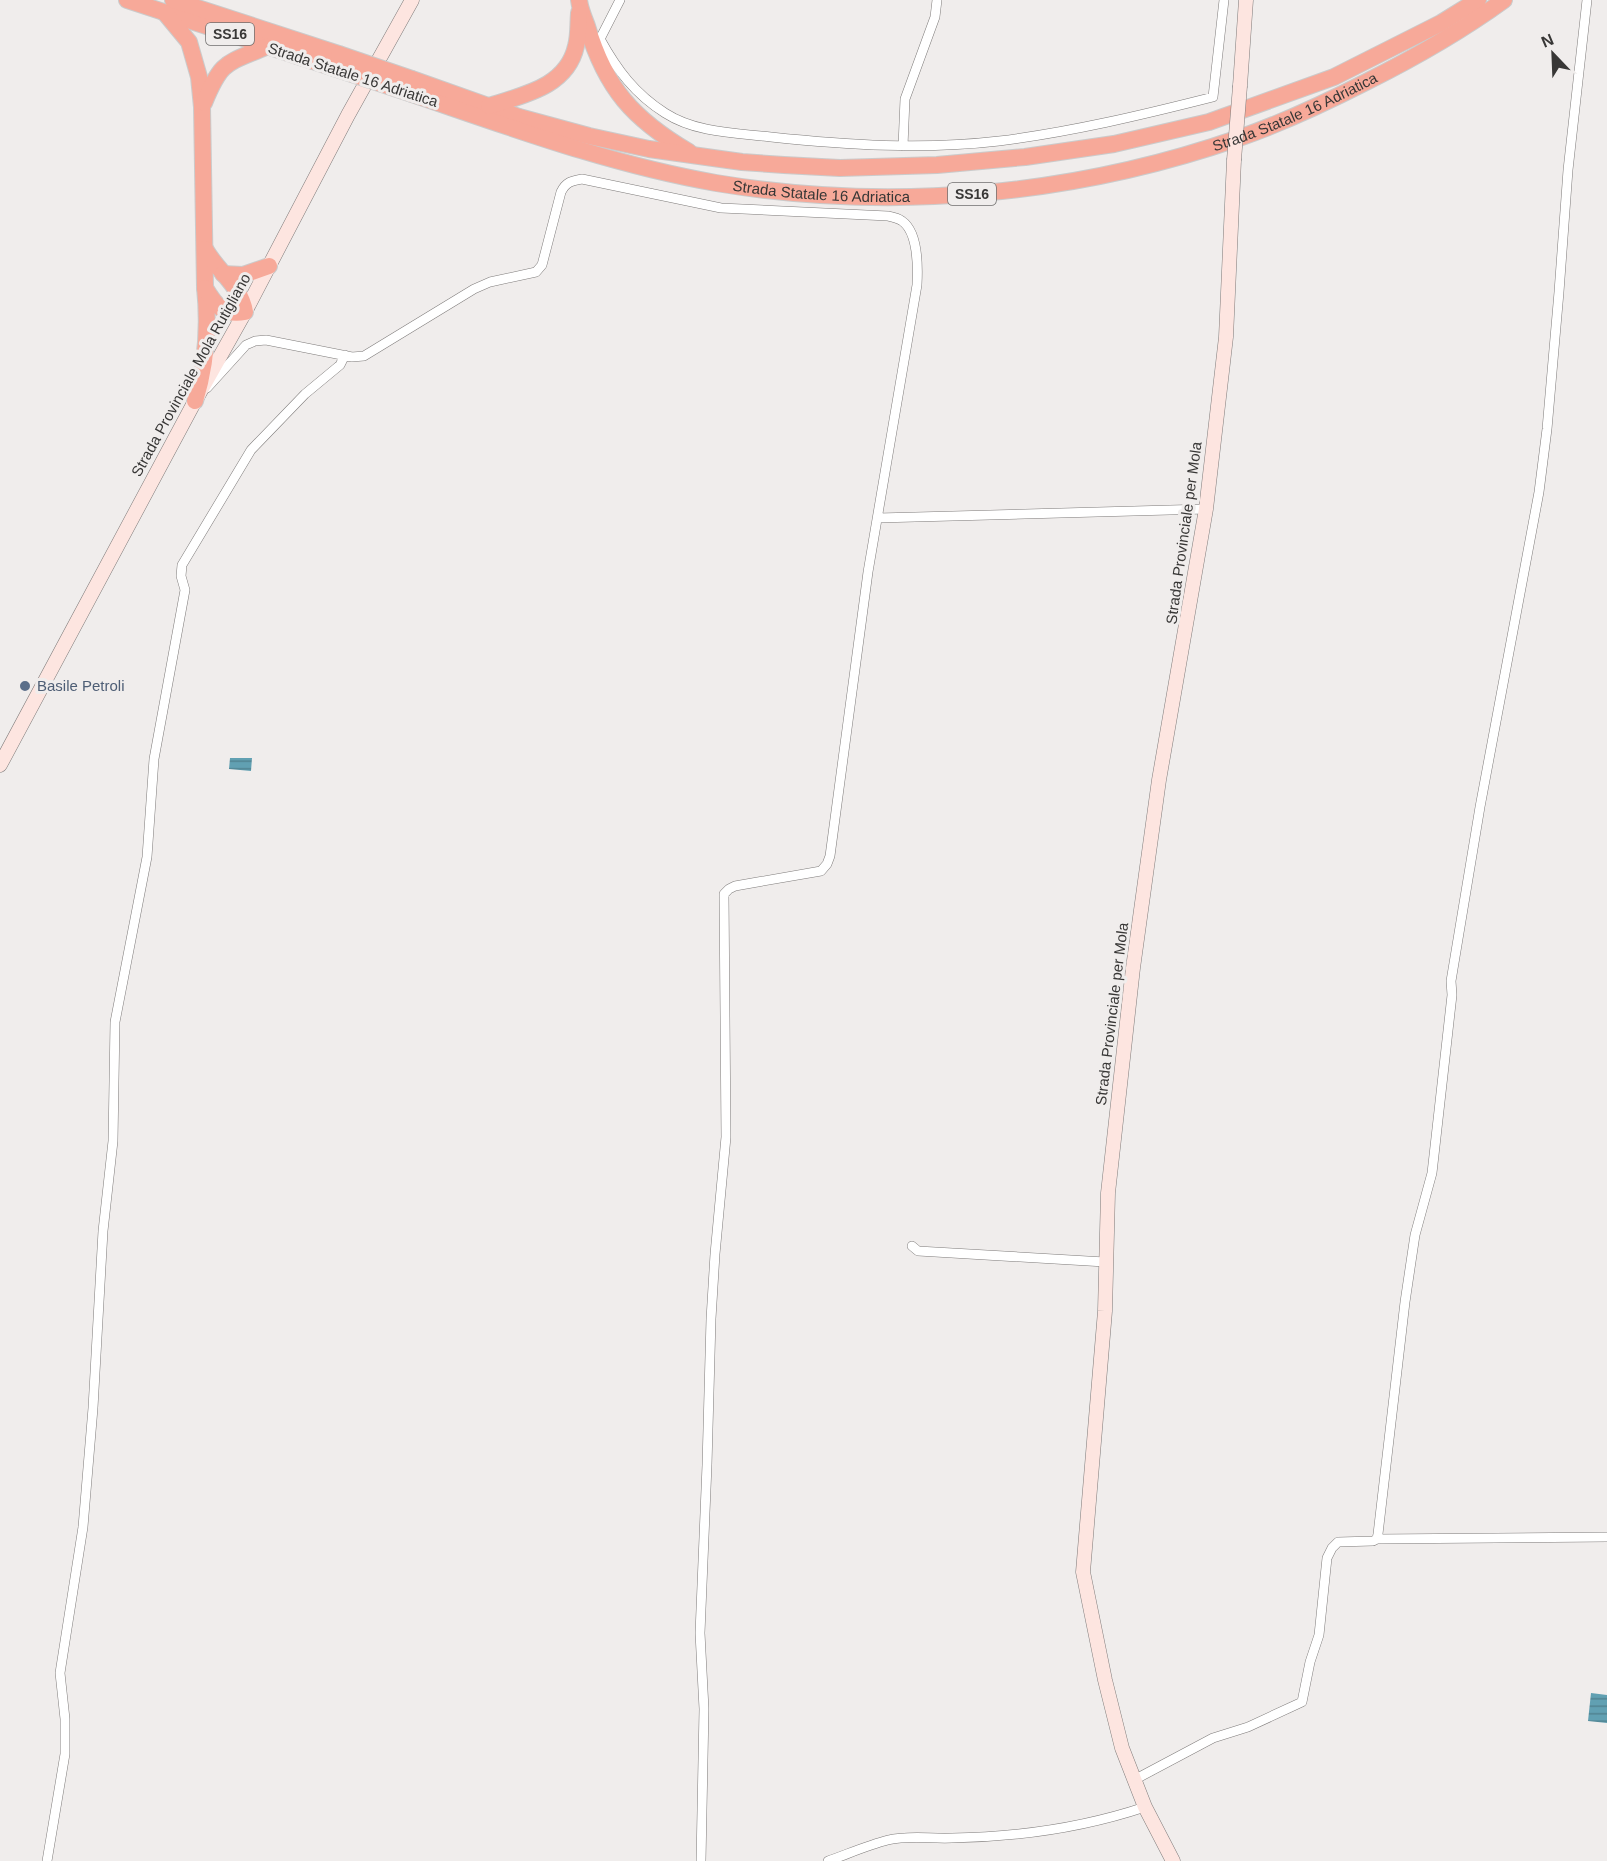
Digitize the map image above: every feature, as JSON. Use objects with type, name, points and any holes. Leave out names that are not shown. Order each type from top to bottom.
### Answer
[{"type":"highway","name":"Strada Statale 16 Adriatica","points":[[127,0],[169,7],[337,61],[578,150],[647,169],[773,191],[940,197],[991,193],[1094,177],[1173,158],[1240,138],[1337,96],[1394,68],[1446,40],[1504,0]]},
{"type":"highway","name":"Strada Statale 16 Adriatica","points":[[412,87],[489,106],[519,117],[589,136],[649,149],[742,162],[784,165],[873,167],[937,165],[1025,157],[1113,144],[1209,122],[1334,77],[1441,23],[1478,0]]},
{"type":"highway","points":[[579,3],[602,67],[630,108],[666,138],[695,155]]},
{"type":"highway","points":[[489,106],[554,82],[564,71],[576,48],[579,3]]},
{"type":"highway","name":"Strada Statale 16 Adriatica","points":[[169,7],[268,46],[337,61]]},
{"type":"highway","points":[[169,7],[189,42],[199,77],[202,107],[205,287],[208,315],[203,377],[195,401]]},
{"type":"highway","points":[[202,107],[219,70],[231,61],[268,46]]},
{"type":"highway","points":[[205,249],[213,262],[236,288],[243,300],[245,312],[225,312],[213,302],[205,287]]},
{"type":"highway","points":[[223,274],[243,275],[269,266]]},
{"type":"street","name":"Strada Provinciale Mola Rutigliano","points":[[0,765],[245,312],[348,115],[412,0]]},
{"type":"street","points":[[620,0],[600,39],[614,66],[638,91],[667,114],[700,128],[711,130],[817,142],[903,146],[997,141],[1052,133],[1148,114],[1213,97],[1224,0]]},
{"type":"street","points":[[903,146],[905,99],[935,17],[937,0]]},
{"type":"street","name":"Strada Provinciale per Mola","points":[[1173,1861],[1145,1807],[1122,1748],[1105,1680],[1083,1572],[1105,1311],[1108,1193],[1133,968],[1160,780],[1206,509],[1226,337],[1234,160],[1246,0]]},
{"type":"street","points":[[1377,1539],[1410,1260],[1433,1166],[1452,995],[1451,981],[1539,492],[1552,372],[1568,170],[1587,0]]},
{"type":"street","points":[[195,401],[246,345],[255,341],[266,340],[345,356],[364,356],[474,289],[490,282],[536,272],[542,265],[561,192],[566,183],[573,180],[582,179],[722,208],[888,216],[901,220],[908,226],[913,238],[918,265],[917,275],[856,653],[827,864],[821,870],[735,886],[724,894],[726,1137],[714,1265],[700,1632],[704,1709],[701,1861]]},
{"type":"street","points":[[47,1861],[65,1754],[65,1719],[60,1673],[83,1527],[93,1408],[103,1231],[113,1141],[115,1022],[147,857],[154,759],[184,594],[182,565],[251,450],[305,394],[340,365],[345,356]]},
{"type":"street","points":[[878,518],[1206,509]]},
{"type":"street","points":[[912,1246],[918,1251],[1105,1262]]},
{"type":"street","points":[[1134,1780],[1213,1738],[1248,1727],[1302,1702],[1310,1662],[1319,1635],[1327,1558],[1338,1542],[1367,1542],[1377,1539],[1607,1537]]},
{"type":"street","points":[[828,1861],[889,1840],[916,1837],[951,1838],[1054,1828],[1114,1817],[1145,1807]]},
{"type":"water","points":[[230,758],[252,758],[251,771],[229,769]]},
{"type":"water","points":[[1591,1693],[1607,1695],[1607,1723],[1588,1721]]},
{"type":"place","name":"Basile Petroli","points":[[25,686]]}]
